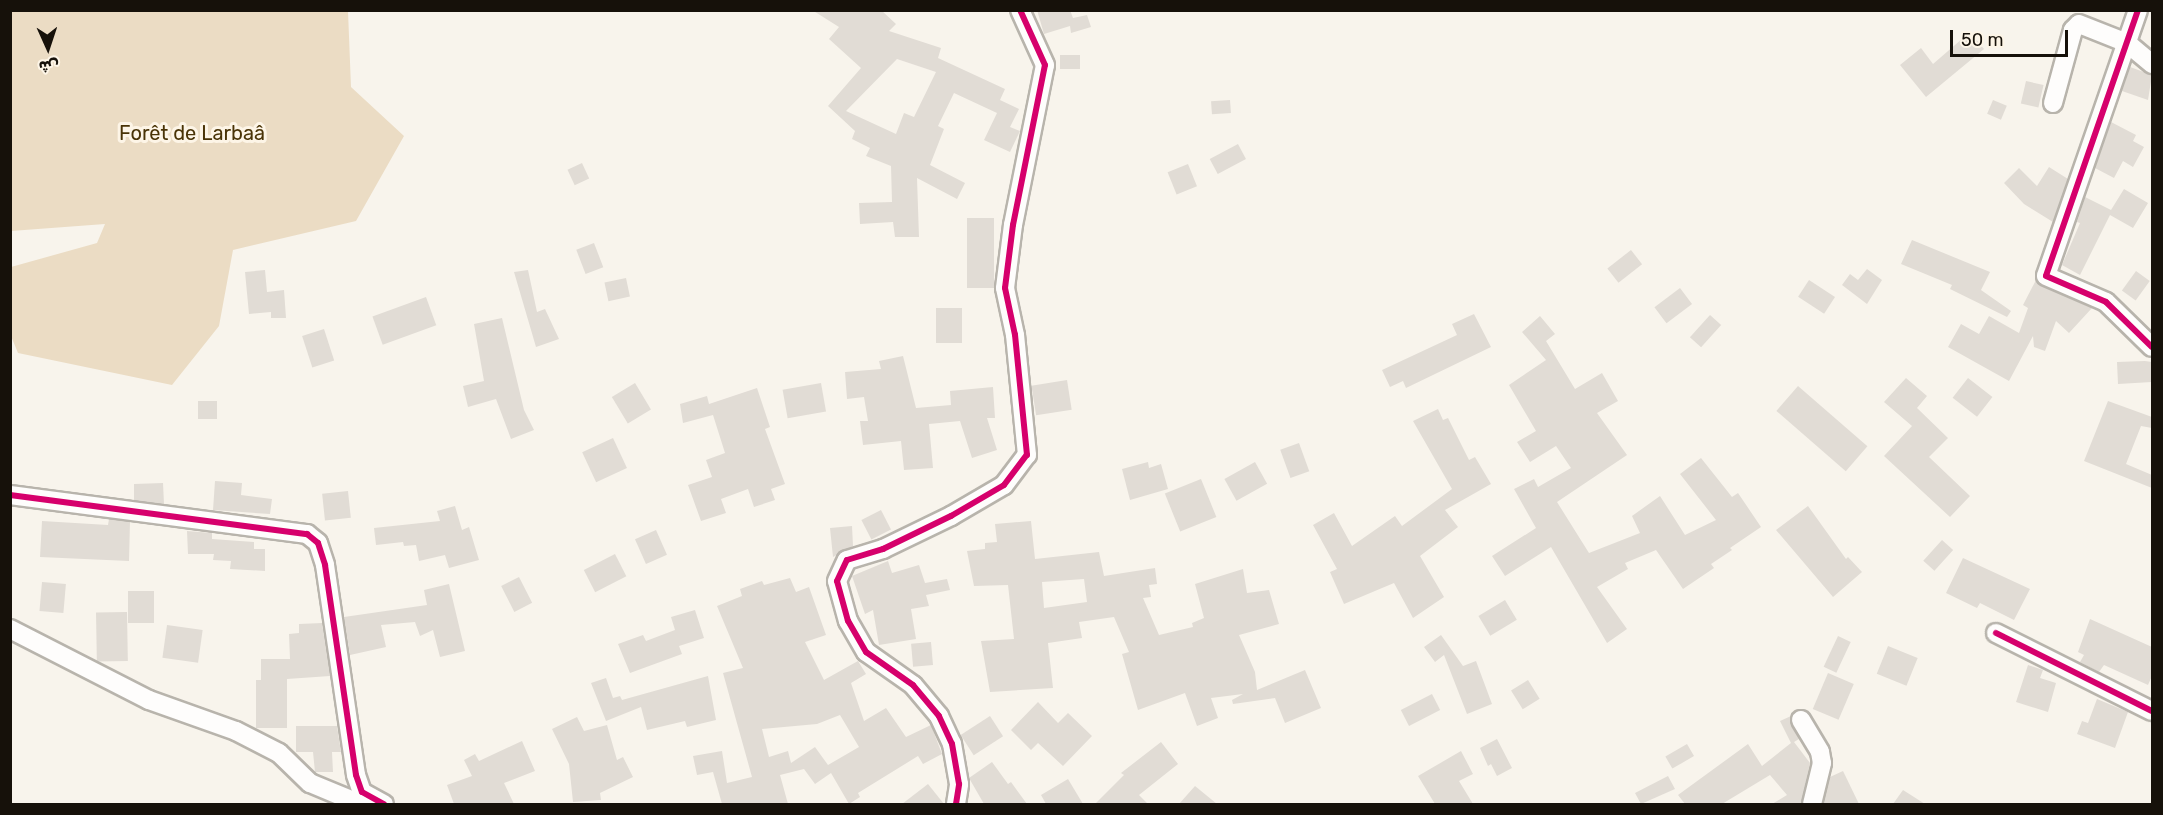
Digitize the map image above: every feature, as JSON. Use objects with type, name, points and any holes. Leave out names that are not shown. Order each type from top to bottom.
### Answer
[{"type":"street","points":[[956,804],[959,784],[952,744],[939,716],[913,685],[866,651],[848,621],[837,581],[847,560],[892,544],[1004,485],[1027,455],[1015,335],[1005,288],[1013,225],[1045,65],[1020,10]]},
{"type":"street","points":[[2138,10],[2046,276],[2106,302],[2152,347]]},
{"type":"street","points":[[2053,103],[2073,30],[2079,24],[2127,43],[2152,64]]},
{"type":"street","points":[[10,495],[307,534],[318,543],[325,565],[356,775],[362,792],[379,802]]},
{"type":"street","points":[[10,629],[149,700],[236,731],[279,753],[310,783],[351,800],[379,802]]},
{"type":"street","points":[[1996,633],[2152,711]]},
{"type":"street","points":[[1801,720],[1820,752],[1822,763],[1812,804]]},
{"type":"green space","name":"Forêt de Larbaâ","points":[[11,10],[348,11],[351,87],[404,136],[356,221],[233,250],[219,326],[172,385],[18,353],[11,336],[11,267],[97,243],[105,224],[11,231]]},
{"type":"building","points":[[812,10],[881,10],[896,24],[889,31],[941,48],[938,58],[1005,89],[1000,100],[1019,109],[1010,127],[1020,131],[1010,152],[984,140],[997,113],[954,93],[938,126],[944,129],[930,165],[965,183],[957,199],[917,178],[919,237],[895,237],[893,222],[860,224],[859,203],[892,202],[891,166],[866,156],[870,148],[852,139],[855,131],[828,106],[861,68],[829,39],[839,27]],"holes":[[[897,59],[936,72],[914,117],[904,113],[896,134],[846,111]]]},
{"type":"building","points":[[1037,10],[1070,10],[1073,18],[1087,15],[1091,27],[1071,33],[1070,26],[1044,34]]},
{"type":"building","points":[[1970,32],[1984,49],[1926,97],[1900,65],[1921,48],[1933,64]]},
{"type":"building","points":[[1060,55],[1080,55],[1080,69],[1060,69]]},
{"type":"building","points":[[2130,67],[2152,75],[2148,100],[2122,91]]},
{"type":"building","points":[[2026,81],[2044,85],[2038,107],[2021,103]]},
{"type":"building","points":[[1230,100],[1231,113],[1212,114],[1211,101]]},
{"type":"building","points":[[1993,100],[2007,106],[2001,120],[1987,114]]},
{"type":"building","points":[[2111,122],[2136,135],[2133,141],[2144,147],[2133,167],[2123,161],[2114,178],[2095,168]]},
{"type":"building","points":[[1238,144],[1246,159],[1218,174],[1210,159]]},
{"type":"building","points":[[582,163],[589,178],[575,185],[567,170]]},
{"type":"building","points":[[1188,164],[1197,186],[1177,194],[1168,172]]},
{"type":"building","points":[[2049,167],[2068,179],[2053,222],[2024,204],[2004,183],[2019,168],[2037,186]]},
{"type":"building","points":[[2124,189],[2148,203],[2133,228],[2110,215],[2080,275],[2062,265],[2080,223],[2077,222],[2085,197],[2111,210]]},
{"type":"building","points":[[967,218],[994,218],[994,288],[967,288]]},
{"type":"building","points":[[1912,240],[1990,272],[1981,290],[2011,311],[2007,317],[1950,289],[1952,285],[1901,264]]},
{"type":"building","points":[[594,243],[603,267],[586,274],[576,250]]},
{"type":"building","points":[[1631,250],[1642,264],[1618,283],[1607,268]]},
{"type":"building","points":[[1867,269],[1882,280],[1867,304],[1842,285],[1850,274],[1858,280]]},
{"type":"building","points":[[265,270],[267,292],[284,290],[286,318],[271,318],[271,312],[249,314],[245,272]]},
{"type":"building","points":[[528,270],[537,312],[545,309],[559,339],[536,347],[514,272]]},
{"type":"building","points":[[2136,271],[2150,281],[2136,300],[2122,290]]},
{"type":"building","points":[[626,278],[630,297],[608,301],[604,283]]},
{"type":"building","points":[[1809,280],[1835,297],[1824,314],[1798,297]]},
{"type":"building","points":[[2036,280],[2042,286],[2092,308],[2069,333],[2056,321],[2045,351],[2034,347],[2033,336],[2009,381],[1948,347],[1961,324],[1979,334],[1989,316],[2019,333],[2028,308],[2023,305]]},
{"type":"building","points":[[1680,288],[1692,304],[1666,323],[1654,307]]},
{"type":"building","points":[[426,297],[436,325],[383,345],[372,316]]},
{"type":"building","points":[[936,308],[962,308],[962,343],[936,343]]},
{"type":"building","points":[[1474,314],[1491,347],[1406,388],[1403,381],[1390,387],[1382,370],[1457,335],[1452,324]]},
{"type":"building","points":[[1710,315],[1721,325],[1701,347],[1690,337]]},
{"type":"building","points":[[1540,316],[1555,334],[1546,341],[1575,389],[1602,373],[1618,401],[1597,413],[1627,455],[1557,502],[1589,553],[1640,533],[1632,516],[1660,496],[1685,535],[1716,520],[1680,474],[1701,458],[1732,497],[1738,493],[1761,527],[1711,564],[1714,568],[1683,589],[1656,550],[1625,563],[1628,569],[1597,587],[1627,629],[1607,643],[1551,547],[1505,576],[1492,556],[1536,528],[1514,489],[1534,479],[1538,487],[1571,468],[1556,446],[1530,462],[1517,442],[1536,431],[1509,385],[1546,360],[1522,332]]},
{"type":"building","points":[[502,318],[524,410],[534,430],[511,439],[496,399],[468,407],[463,386],[484,381],[474,324]]},
{"type":"building","points":[[324,329],[334,360],[312,367],[302,336]]},
{"type":"building","points":[[903,356],[916,408],[951,405],[950,391],[993,387],[995,418],[987,418],[997,450],[972,458],[960,421],[929,424],[933,468],[904,470],[901,441],[863,445],[860,421],[868,421],[864,397],[847,399],[845,372],[881,369],[879,361]]},
{"type":"building","points":[[2117,362],[2152,362],[2152,382],[2118,384]]},
{"type":"building","points":[[1906,378],[1927,396],[1917,408],[1948,438],[1929,457],[1970,496],[1950,517],[1884,456],[1912,426],[1884,402]]},
{"type":"building","points":[[1968,378],[1992,397],[1977,417],[1953,398]]},
{"type":"building","points":[[1067,380],[1072,410],[1036,415],[1031,386]]},
{"type":"building","points":[[635,383],[651,410],[628,423],[612,397]]},
{"type":"building","points":[[821,383],[826,412],[788,418],[783,390]]},
{"type":"building","points":[[1798,386],[1867,446],[1846,471],[1776,411]]},
{"type":"building","points":[[757,388],[770,427],[765,429],[785,484],[771,489],[775,500],[754,507],[748,489],[721,499],[726,513],[701,521],[688,485],[712,477],[706,460],[725,453],[713,415],[683,423],[680,404],[707,396],[709,404]]},
{"type":"building","points":[[198,401],[217,401],[217,419],[198,419]]},
{"type":"building","points":[[2108,401],[2152,417],[2152,428],[2141,426],[2126,464],[2152,475],[2152,488],[2084,461]]},
{"type":"building","points":[[1438,409],[1443,420],[1448,418],[1469,460],[1475,457],[1491,484],[1445,510],[1458,527],[1420,556],[1444,597],[1413,618],[1394,583],[1344,604],[1330,572],[1337,569],[1313,525],[1334,513],[1352,546],[1395,516],[1402,526],[1452,489],[1413,421]]},
{"type":"building","points":[[613,438],[627,468],[596,482],[582,452]]},
{"type":"building","points":[[1299,443],[1309,471],[1290,478],[1280,450]]},
{"type":"building","points":[[1148,462],[1149,468],[1161,464],[1168,489],[1130,500],[1122,469]]},
{"type":"building","points":[[1255,462],[1267,484],[1237,501],[1224,479]]},
{"type":"building","points":[[1201,479],[1216,517],[1180,532],[1165,494]]},
{"type":"building","points":[[215,481],[242,483],[241,495],[272,499],[270,514],[213,510]]},
{"type":"building","points":[[163,483],[164,504],[134,500],[134,484]]},
{"type":"building","points":[[348,491],[351,518],[325,521],[322,494]]},
{"type":"building","points":[[455,506],[462,530],[469,527],[479,560],[449,568],[445,555],[419,561],[416,545],[404,546],[403,542],[376,545],[374,528],[440,521],[437,511]]},
{"type":"building","points":[[1808,506],[1846,559],[1848,557],[1862,572],[1833,597],[1776,530]]},
{"type":"building","points":[[881,510],[891,530],[871,540],[861,520]]},
{"type":"building","points":[[109,519],[130,522],[129,561],[40,557],[42,521],[108,525]]},
{"type":"building","points":[[1031,521],[1035,559],[1099,552],[1104,576],[1155,568],[1157,584],[1149,585],[1151,597],[1143,598],[1159,635],[1193,627],[1192,623],[1204,618],[1195,584],[1243,569],[1247,593],[1269,590],[1279,624],[1239,635],[1255,672],[1257,690],[1305,670],[1321,708],[1285,723],[1275,698],[1233,704],[1232,700],[1243,694],[1211,698],[1218,718],[1197,726],[1185,693],[1138,710],[1122,654],[1129,652],[1114,617],[1079,622],[1082,638],[1048,643],[1053,688],[990,692],[981,641],[1014,639],[1008,585],[974,586],[967,551],[985,549],[985,543],[997,542],[995,524]],"holes":[[[1084,579],[1087,602],[1044,608],[1042,582]]]},
{"type":"building","points":[[852,526],[853,546],[833,557],[830,528]]},
{"type":"building","points":[[656,530],[667,555],[646,564],[635,539]]},
{"type":"building","points":[[187,531],[212,533],[212,539],[254,542],[254,549],[265,549],[265,571],[230,569],[231,561],[213,560],[214,554],[188,554]]},
{"type":"building","points":[[1942,540],[1953,550],[1934,571],[1923,561]]},
{"type":"building","points":[[615,554],[626,576],[595,592],[584,570]]},
{"type":"building","points":[[1963,558],[2030,589],[2014,620],[1980,603],[1977,608],[1946,593]]},
{"type":"building","points":[[888,561],[892,573],[919,565],[925,583],[947,579],[950,590],[926,595],[929,606],[911,609],[916,639],[879,645],[873,610],[865,614],[852,576]]},
{"type":"building","points":[[519,577],[532,603],[514,612],[501,586]]},
{"type":"building","points":[[790,578],[796,592],[809,587],[826,635],[805,642],[824,680],[858,661],[866,674],[851,683],[864,721],[886,708],[906,737],[931,725],[942,754],[923,764],[918,756],[858,793],[860,797],[849,804],[831,773],[815,784],[804,769],[780,775],[788,804],[722,804],[713,772],[697,775],[693,756],[722,751],[727,783],[752,777],[723,673],[743,668],[717,606],[742,596],[740,589],[762,581],[764,585]],"holes":[[[840,715],[859,747],[828,765],[815,747],[791,763],[788,751],[769,757],[762,729],[817,724]]]},
{"type":"building","points":[[42,582],[66,584],[63,613],[39,611]]},
{"type":"building","points":[[449,584],[465,651],[440,657],[433,630],[420,636],[415,622],[381,625],[386,647],[350,655],[344,617],[427,605],[424,590]]},
{"type":"building","points":[[128,591],[154,591],[154,623],[128,623]]},
{"type":"building","points":[[1505,600],[1517,620],[1490,636],[1478,616]]},
{"type":"building","points":[[695,610],[704,638],[679,646],[682,654],[630,673],[618,644],[643,635],[646,641],[675,630],[671,617]]},
{"type":"building","points":[[127,612],[128,661],[97,662],[96,613]]},
{"type":"building","points":[[2090,619],[2152,647],[2152,676],[2148,685],[2104,665],[2099,672],[2080,662],[2084,655],[2078,652]]},
{"type":"building","points":[[322,623],[330,676],[287,679],[287,728],[256,728],[256,680],[261,680],[261,659],[290,659],[289,634],[299,633],[299,624]]},
{"type":"building","points":[[167,625],[203,630],[198,663],[162,658]]},
{"type":"building","points":[[1441,635],[1463,666],[1476,661],[1492,704],[1467,714],[1444,655],[1435,662],[1424,647]]},
{"type":"building","points":[[1838,636],[1851,642],[1836,673],[1824,667]]},
{"type":"building","points":[[931,642],[933,665],[913,667],[911,644]]},
{"type":"building","points":[[1888,646],[1918,658],[1906,686],[1877,674]]},
{"type":"building","points":[[2028,665],[2043,670],[2040,678],[2056,683],[2048,712],[2016,702]]},
{"type":"building","points":[[1828,673],[1854,684],[1839,720],[1813,709]]},
{"type":"building","points":[[708,676],[716,720],[687,727],[685,721],[647,730],[641,707],[606,721],[591,683],[606,678],[613,698],[620,696],[622,700]]},
{"type":"building","points":[[1528,680],[1540,699],[1523,709],[1511,691]]},
{"type":"building","points":[[1432,694],[1440,710],[1409,726],[1401,710]]},
{"type":"building","points":[[2097,699],[2128,712],[2115,748],[2077,734],[2082,721],[2088,723]]},
{"type":"building","points":[[1038,702],[1058,723],[1068,713],[1092,736],[1063,766],[1038,743],[1031,750],[1011,730]]},
{"type":"building","points":[[990,716],[1003,736],[974,755],[961,735]]},
{"type":"building","points":[[1791,716],[1799,739],[1794,742],[1810,763],[1801,804],[1772,804],[1787,795],[1770,775],[1722,804],[1685,804],[1678,795],[1748,744],[1762,766],[1791,743],[1780,721]]},
{"type":"building","points":[[577,717],[584,731],[607,725],[617,760],[623,757],[633,777],[600,793],[601,800],[573,802],[569,764],[552,729]]},
{"type":"building","points":[[296,726],[337,726],[341,752],[332,752],[333,772],[315,772],[313,752],[296,752]]},
{"type":"building","points":[[1497,739],[1512,768],[1497,776],[1491,764],[1488,766],[1480,748]]},
{"type":"building","points":[[522,741],[535,771],[504,783],[514,804],[454,804],[447,785],[472,776],[464,760],[475,754],[479,761]]},
{"type":"building","points":[[1161,742],[1178,764],[1139,795],[1148,804],[1095,804],[1124,775],[1121,773]]},
{"type":"building","points":[[1687,744],[1694,756],[1672,769],[1665,757]]},
{"type":"building","points":[[1461,751],[1473,774],[1459,781],[1473,804],[1435,804],[1418,776]]},
{"type":"building","points":[[992,762],[1027,804],[984,804],[969,778]]},
{"type":"building","points":[[1843,771],[1859,804],[1823,804],[1830,777]]},
{"type":"building","points":[[1668,776],[1675,789],[1641,804],[1635,793]]},
{"type":"building","points":[[1068,779],[1083,804],[1046,804],[1041,795]]},
{"type":"building","points":[[928,784],[944,804],[902,804]]},
{"type":"building","points":[[1195,786],[1217,804],[1179,804]]},
{"type":"building","points":[[1903,790],[1925,804],[1893,804]]},
{"type":"cycle path","points":[[956,804],[959,784],[952,744],[939,716],[913,685],[866,652],[848,621],[837,581],[847,560],[883,549],[951,516],[1004,485],[1027,455],[1015,335],[1005,288],[1013,225],[1045,65],[1020,10]]},
{"type":"cycle path","points":[[2138,10],[2046,276],[2106,302],[2152,347]]},
{"type":"cycle path","points":[[10,495],[307,534],[318,543],[325,565],[356,775],[362,792],[384,804]]},
{"type":"cycle path","points":[[1996,633],[2152,711]]}]
